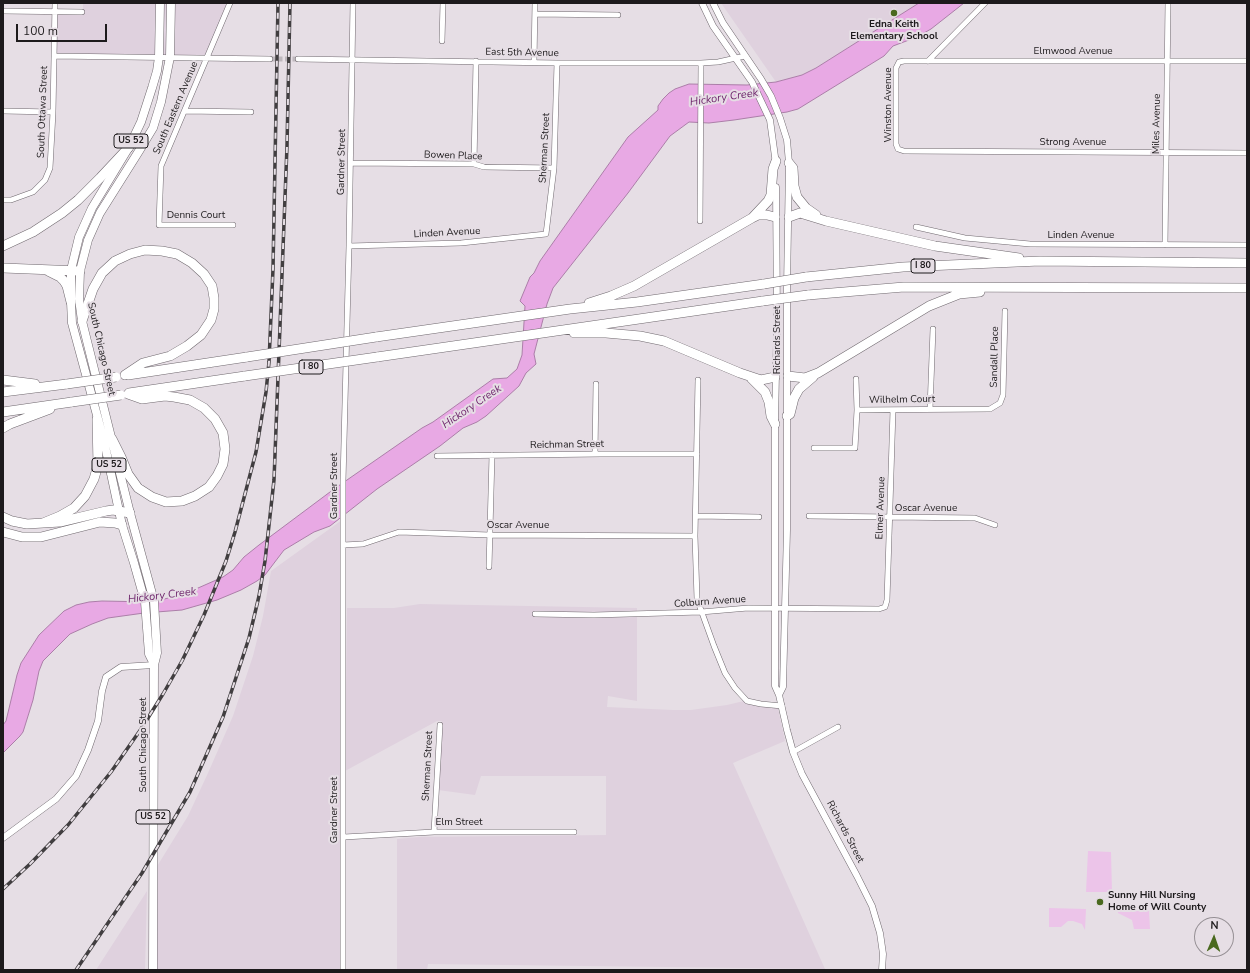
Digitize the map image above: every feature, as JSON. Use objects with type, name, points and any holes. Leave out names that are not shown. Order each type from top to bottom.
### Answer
[{"type":"highway","points":[[3,246],[33,232],[62,213],[95,183],[129,146]]},
{"type":"highway","points":[[752,218],[768,201],[771,195],[773,169],[776,161]]},
{"type":"highway","points":[[789,163],[793,168],[794,186],[797,197],[806,208],[826,221]]},
{"type":"highway","points":[[789,217],[800,213],[826,221],[935,246],[1040,262]]},
{"type":"highway","points":[[570,309],[611,296],[634,286],[758,215],[775,217]]},
{"type":"highway","points":[[82,321],[93,289],[102,273],[115,261],[130,254],[145,250],[177,254],[192,263],[204,274],[212,286],[214,309],[211,320],[201,335],[187,346],[170,356],[143,364],[120,376]]},
{"type":"highway","name":"I 80","points":[[3,392],[67,384],[570,309],[636,302],[806,277],[903,267],[1040,262],[1247,264]]},
{"type":"highway","points":[[3,268],[76,271]]},
{"type":"highway","points":[[41,269],[54,273],[64,281],[67,286],[71,302]]},
{"type":"highway","name":"I 80","points":[[3,412],[808,295],[904,287],[1247,288]]},
{"type":"highway","points":[[787,416],[790,414],[794,398],[799,389],[818,373],[929,306],[959,294],[1019,287]]},
{"type":"highway","points":[[565,331],[578,334],[606,333],[640,336],[664,340],[761,380],[775,378]]},
{"type":"highway","points":[[788,376],[805,378],[818,373]]},
{"type":"highway","points":[[747,375],[765,392],[769,402],[770,416],[775,424]]},
{"type":"highway","points":[[3,380],[50,386]]},
{"type":"highway","points":[[112,439],[122,457],[128,474],[138,488],[152,497],[166,502],[182,501],[195,496],[209,487],[223,464],[225,449],[223,433],[215,419],[204,408],[190,400],[174,397],[165,396],[142,399],[124,394]]},
{"type":"highway","points":[[3,428],[10,424],[68,403]]},
{"type":"highway","points":[[43,523],[74,508],[85,496],[94,479],[98,465],[97,419]]},
{"type":"highway","points":[[3,517],[12,521],[27,524],[60,522],[106,511],[130,513]]},
{"type":"highway","points":[[3,532],[14,536],[33,538],[50,536],[100,522],[122,525]]},
{"type":"main road","name":"South Chicago Street","points":[[153,970],[154,665],[157,653],[145,602],[122,525],[120,511],[72,323],[71,302],[79,237],[92,208],[129,146],[141,122],[152,88],[158,57],[160,3]]},
{"type":"main road","name":"South Chicago Street","points":[[152,629],[154,601],[130,513],[82,321],[76,271],[100,213],[153,128],[161,102],[170,57],[171,3]]},
{"type":"street","name":"South Ottawa Street","points":[[3,200],[11,200],[33,192],[48,175],[51,161],[53,112],[55,3]]},
{"type":"street","name":"South Eastern Avenue","points":[[159,225],[161,166],[230,3]]},
{"type":"street","name":"Gardner Street","points":[[343,970],[343,481],[351,163],[353,3]]},
{"type":"street","points":[[442,41],[443,3]]},
{"type":"street","points":[[534,62],[536,3]]},
{"type":"street","name":"Richards Street","points":[[702,3],[713,26],[752,82],[770,120],[776,161],[775,217],[777,319],[775,378],[775,686],[802,774],[872,906],[880,933],[883,954],[882,970]]},
{"type":"street","name":"Richards Street","points":[[713,3],[722,23],[761,80],[780,118],[787,140],[789,163],[789,217],[787,288],[788,376],[785,608],[783,687],[779,695]]},
{"type":"street","points":[[928,61],[985,3]]},
{"type":"street","name":"Miles Avenue","points":[[1165,245],[1168,3]]},
{"type":"street","points":[[3,11],[82,12]]},
{"type":"street","points":[[535,14],[618,15]]},
{"type":"street","points":[[54,56],[270,59]]},
{"type":"street","name":"East 5th Avenue","points":[[298,59],[557,63],[702,63],[736,59],[745,56]]},
{"type":"street","name":"Elmwood Avenue","points":[[899,62],[1167,60],[1247,61]]},
{"type":"street","points":[[474,164],[476,61]]},
{"type":"street","name":"Winston Avenue","points":[[898,149],[896,144],[896,68],[899,62]]},
{"type":"street","name":"Sherman Street","points":[[546,234],[554,168],[557,63]]},
{"type":"street","points":[[700,221],[700,124],[702,63]]},
{"type":"street","points":[[3,111],[53,112]]},
{"type":"street","points":[[185,111],[251,112]]},
{"type":"street","name":"Strong Avenue","points":[[898,149],[904,151],[1247,153]]},
{"type":"street","name":"Bowen Place","points":[[351,163],[474,164],[484,167],[554,168]]},
{"type":"street","points":[[775,217],[789,217]]},
{"type":"street","name":"Dennis Court","points":[[159,225],[233,225]]},
{"type":"street","name":"Linden Avenue","points":[[916,227],[965,238],[1030,244],[1247,245]]},
{"type":"street","name":"Linden Avenue","points":[[349,246],[461,243],[546,234]]},
{"type":"street","name":"Sandall Place","points":[[1000,403],[1003,394],[1005,311]]},
{"type":"street","points":[[930,409],[933,329]]},
{"type":"street","points":[[775,378],[788,376]]},
{"type":"street","points":[[856,379],[857,410]]},
{"type":"street","points":[[698,380],[695,536],[697,598],[725,674],[736,688],[747,701],[782,706]]},
{"type":"street","points":[[596,384],[596,454]]},
{"type":"street","name":"Wilhelm Court","points":[[814,448],[855,448],[857,410],[990,409],[1000,403]]},
{"type":"street","name":"Elmer Avenue","points":[[885,607],[888,600],[893,410]]},
{"type":"street","name":"Reichman Street","points":[[437,456],[697,454]]},
{"type":"street","points":[[489,567],[492,455]]},
{"type":"street","points":[[696,516],[759,517]]},
{"type":"street","name":"Oscar Avenue","points":[[809,516],[975,518],[995,525]]},
{"type":"street","name":"Oscar Avenue","points":[[343,546],[364,544],[399,532],[490,535],[695,536]]},
{"type":"street","name":"Colburn Avenue","points":[[535,614],[594,615],[701,612],[748,608],[879,609],[885,607]]},
{"type":"street","points":[[3,838],[56,799],[76,776],[88,750],[98,721],[102,691],[106,676],[122,667],[154,665]]},
{"type":"street","name":"Sherman Street","points":[[434,832],[440,724]]},
{"type":"street","points":[[794,752],[838,727]]},
{"type":"street","name":"Elm Street","points":[[344,837],[434,832],[574,832]]},
{"type":"shaded area","points":[[83,3],[228,3],[207,56],[56,55],[56,13],[83,13]]},
{"type":"shaded area","points":[[721,3],[919,3],[816,68],[802,75],[776,82]]},
{"type":"shaded area","points":[[342,520],[340,970],[156,970],[156,868],[188,816],[233,716],[253,656],[263,616],[271,571]]},
{"type":"shaded area","points":[[420,604],[637,608],[637,701],[608,696],[607,707],[691,710],[744,701],[752,705],[778,708],[785,741],[733,763],[825,969],[428,964],[427,970],[397,970],[397,839],[419,837],[606,835],[606,776],[481,776],[475,795],[438,790],[442,721],[437,721],[345,771],[347,608],[394,608]]},
{"type":"shaded area","points":[[1088,851],[1111,852],[1112,892],[1086,892]]},
{"type":"shaded area","points":[[147,891],[145,970],[96,970]]},
{"type":"shaded area","points":[[1049,908],[1086,909],[1085,930],[1082,924],[1073,921],[1068,921],[1061,927],[1049,927]]},
{"type":"shaded area","points":[[1118,909],[1127,911],[1149,911],[1150,929],[1134,929],[1132,920],[1118,913]]},
{"type":"water","name":"Hickory Creek","points":[[919,3],[964,3],[931,29],[917,37],[893,46],[884,56],[798,109],[787,112],[709,123],[689,122],[670,136],[628,193],[553,288],[547,304],[534,354],[536,364],[526,373],[519,386],[486,416],[463,428],[440,446],[377,489],[330,526],[314,532],[284,550],[265,575],[241,590],[217,600],[182,610],[108,618],[70,634],[43,661],[23,732],[3,753],[3,725],[6,721],[21,663],[39,635],[64,611],[76,605],[89,602],[154,602],[189,592],[223,577],[233,570],[244,557],[259,545],[334,489],[433,422],[493,379],[507,378],[517,369],[522,355],[525,306],[520,301],[530,277],[628,137],[658,110],[658,106],[669,93],[689,84],[747,85],[776,82],[802,75],[816,68]]},
{"type":"tunnel","points":[[270,59],[298,59]]},
{"type":"railway","points":[[3,889],[68,825],[111,772],[141,729],[182,661],[204,615],[226,561],[256,452],[266,392],[269,362],[273,269],[278,3]]},
{"type":"railway","points":[[76,970],[142,873],[190,792],[223,717],[249,638],[259,596],[265,561],[274,480],[287,146],[290,3]]},
{"type":"place","name":"Edna Keith Elementary School","points":[[894,13]]},
{"type":"place","name":"Sunny Hill Nursing Home of Will County","points":[[1100,902]]}]
